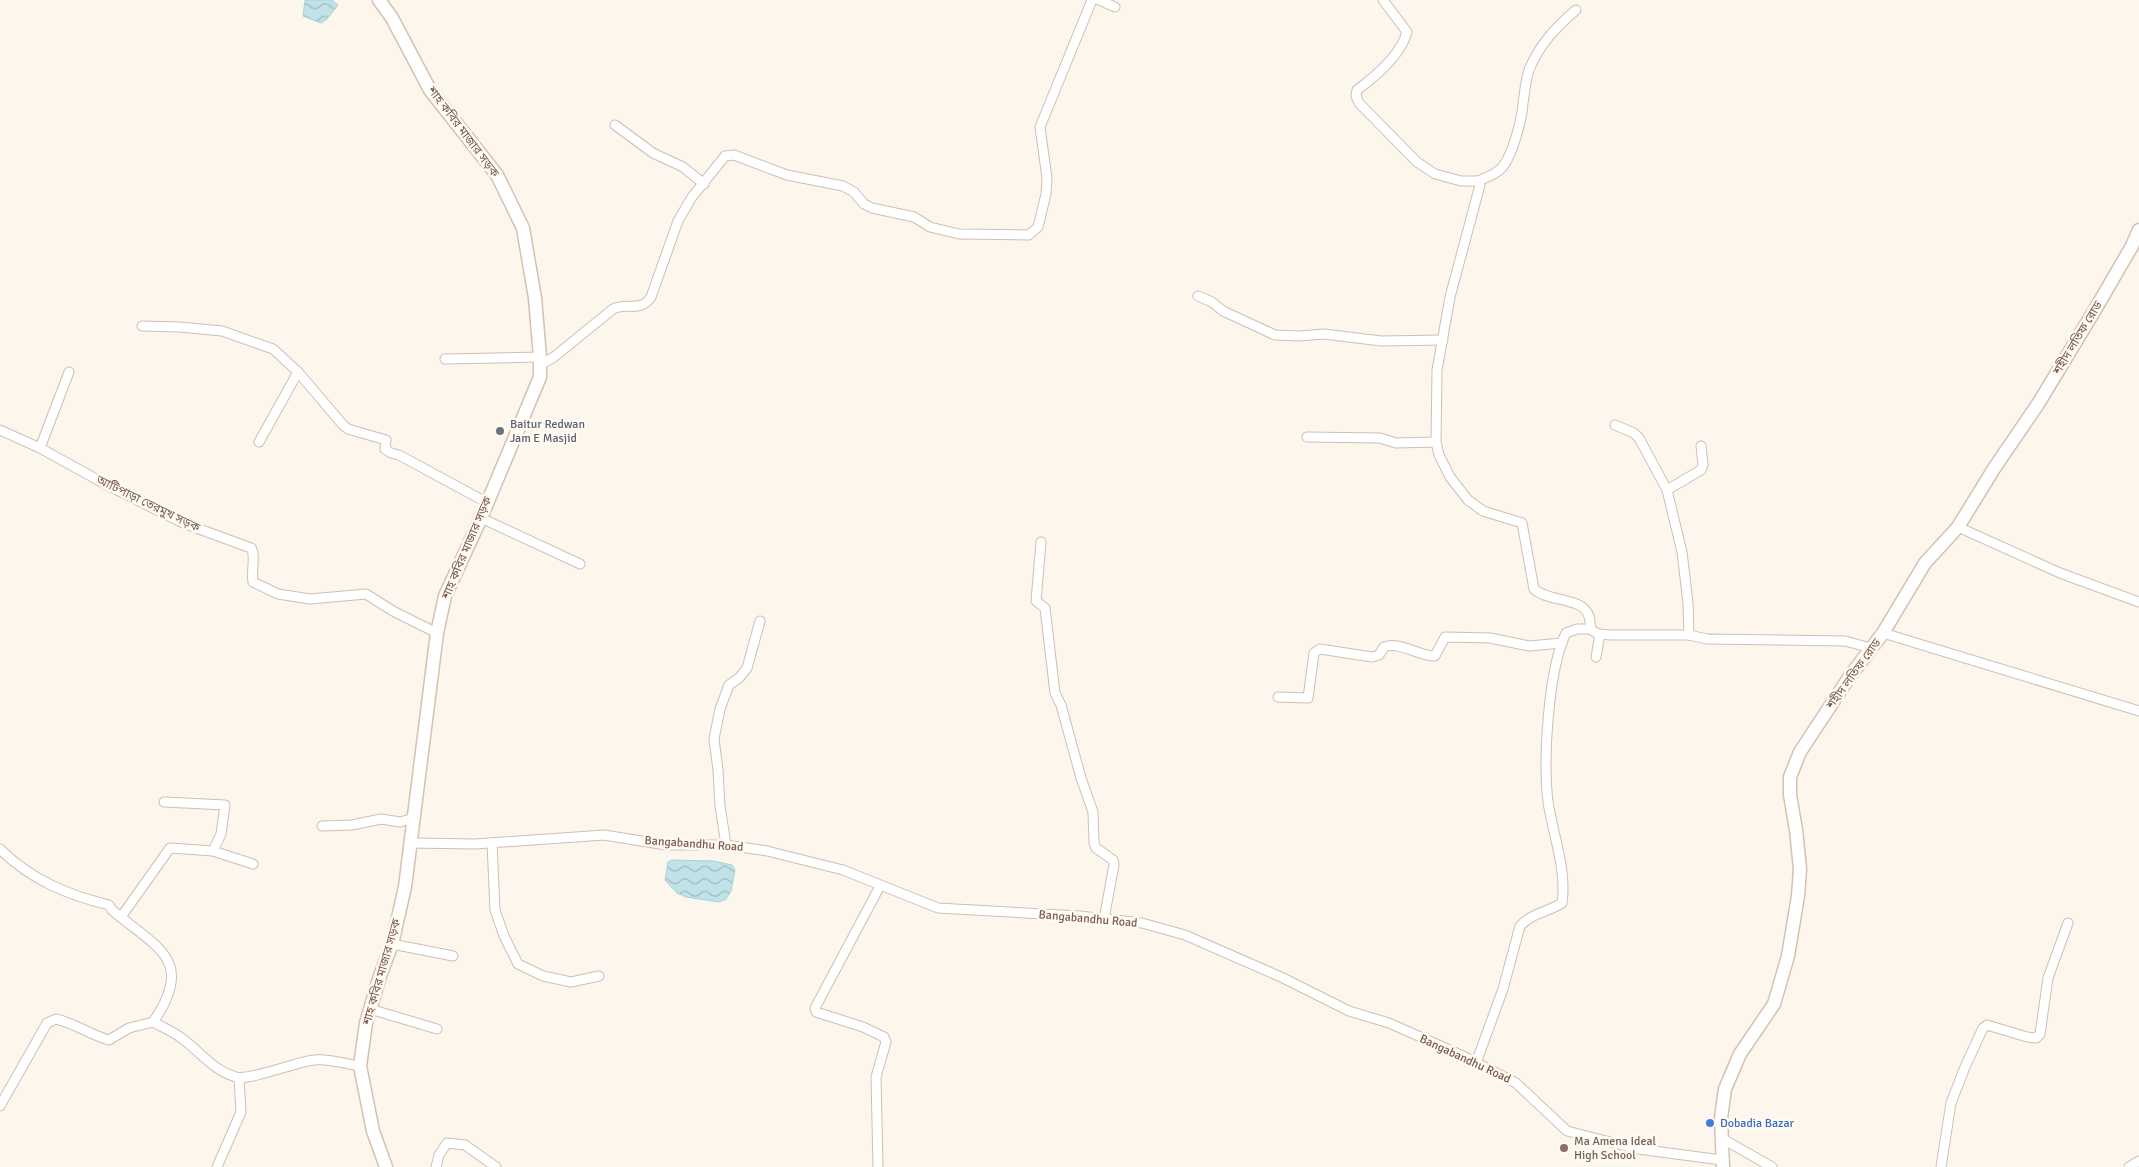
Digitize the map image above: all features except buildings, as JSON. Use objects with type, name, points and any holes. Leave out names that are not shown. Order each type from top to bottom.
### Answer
[{"type":"street","name":"শাহ কবির মাজার সড়ক","points":[[379,0],[392,18],[430,90],[497,175],[523,228],[535,298],[540,361],[540,377],[486,502],[481,518],[445,596],[437,633],[405,887],[392,944],[370,1010],[360,1066],[373,1131],[386,1167]]},
{"type":"street","points":[[445,359],[540,361],[562,352],[613,309],[619,306],[646,304],[651,297],[678,221],[692,197],[725,156],[734,155],[787,175],[843,186],[854,192],[864,204],[872,208],[914,216],[930,227],[959,234],[1030,235],[1038,227],[1046,194],[1047,178],[1040,127],[1092,0]]},
{"type":"street","points":[[1099,0],[1115,7]]},
{"type":"street","points":[[1383,0],[1407,32],[1406,38],[1391,59],[1358,90],[1356,96],[1359,103],[1417,162],[1429,170],[1448,178],[1478,181],[1494,174],[1503,166],[1519,124],[1524,102],[1525,82],[1537,51],[1559,24],[1576,10]]},
{"type":"street","points":[[615,125],[653,152],[683,168],[704,184]]},
{"type":"street","points":[[1478,181],[1480,185],[1477,203],[1450,297],[1444,340],[1437,370],[1436,442],[1439,455],[1450,477],[1468,500],[1483,511],[1522,523],[1534,589],[1541,596],[1572,601],[1580,605],[1585,610],[1591,623],[1590,629]]},
{"type":"street","name":"শহীদ লতিফ রোড","points":[[1723,1163],[1721,1118],[1725,1088],[1740,1054],[1774,1004],[1788,956],[1798,896],[1800,868],[1790,795],[1790,777],[1800,752],[1850,676],[1884,633],[1925,563],[1958,527],[2062,364],[2132,246],[2139,230]]},
{"type":"street","points":[[1198,296],[1212,302],[1223,311],[1275,335],[1324,334],[1381,341],[1444,340]]},
{"type":"street","points":[[142,326],[222,331],[273,349],[298,372],[348,429],[386,440],[385,449],[390,453],[399,455],[486,502]]},
{"type":"street","points":[[40,448],[69,372]]},
{"type":"street","points":[[259,442],[298,372]]},
{"type":"street","points":[[1616,425],[1634,433],[1639,438],[1667,490],[1682,552],[1688,603],[1689,635]]},
{"type":"street","name":"আটিপাড়া তেরমুখ সড়ক","points":[[1,432],[40,448],[107,485],[183,522],[251,548],[254,554],[251,570],[253,582],[278,594],[310,599],[366,594],[393,611],[437,633]]},
{"type":"street","points":[[1307,437],[1380,438],[1396,443],[1436,442]]},
{"type":"street","points":[[1667,490],[1701,470],[1703,465],[1701,446]]},
{"type":"street","points":[[481,518],[580,564]]},
{"type":"street","points":[[1958,527],[2060,573],[2139,602]]},
{"type":"street","points":[[1041,542],[1036,601],[1045,608],[1055,692],[1061,704],[1081,778],[1093,812],[1094,843],[1096,848],[1113,860],[1114,865],[1104,919]]},
{"type":"street","points":[[726,845],[720,806],[714,739],[720,709],[729,684],[739,678],[747,668],[760,621]]},
{"type":"street","points":[[1476,1064],[1503,990],[1520,926],[1528,918],[1562,903],[1564,888],[1548,801],[1546,753],[1551,698],[1562,642],[1566,633],[1577,629],[1590,629],[1600,634],[1689,635],[1707,639],[1845,641],[1871,648]]},
{"type":"street","points":[[1884,633],[2139,711]]},
{"type":"street","points":[[1596,657],[1600,634]]},
{"type":"street","points":[[1278,697],[1308,698],[1314,653],[1320,649],[1372,657],[1379,655],[1384,646],[1390,644],[1434,656],[1445,637],[1490,638],[1529,646],[1562,642]]},
{"type":"street","points":[[164,802],[225,806],[222,834],[213,851]]},
{"type":"street","points":[[322,826],[352,825],[381,819],[400,822],[414,818]]},
{"type":"street","name":"Bangabandhu Road","points":[[410,843],[492,843],[604,835],[666,845],[726,845],[767,850],[804,858],[843,870],[938,908],[1142,923],[1185,935],[1281,977],[1349,1011],[1389,1023],[1516,1083],[1567,1131],[1638,1149],[1723,1163]]},
{"type":"street","points":[[492,843],[495,910],[504,936],[518,964],[543,976],[571,982],[599,976]]},
{"type":"street","points":[[121,917],[170,848],[213,851],[253,864]]},
{"type":"street","points":[[2,856],[56,889],[109,905],[165,954],[172,971],[165,1002],[153,1022]]},
{"type":"street","points":[[878,1167],[876,1077],[886,1042],[884,1037],[863,1027],[816,1012],[815,1008],[880,886]]},
{"type":"street","points":[[1941,1167],[1951,1103],[1983,1028],[1988,1025],[2036,1038],[2040,1034],[2048,978],[2068,923]]},
{"type":"street","points":[[392,944],[453,956]]},
{"type":"street","points":[[370,1010],[437,1028]]},
{"type":"street","points":[[0,1106],[47,1023],[56,1018],[67,1021],[100,1038],[109,1040],[129,1028],[153,1022],[179,1036],[207,1062],[222,1072],[239,1078],[292,1063],[317,1059],[360,1066]]},
{"type":"street","points":[[217,1167],[234,1132],[241,1112],[239,1078]]},
{"type":"street","points":[[1721,1138],[1772,1167]]},
{"type":"street","points":[[436,1167],[439,1155],[447,1143],[465,1146],[496,1167]]},
{"type":"street","points":[[2129,1167],[2139,1162]]},
{"type":"street","points":[[386,1167],[393,1167]]},
{"type":"water","points":[[305,0],[332,0],[338,5],[327,19],[321,23],[303,16]]},
{"type":"water","points":[[672,860],[713,861],[732,865],[735,870],[731,891],[726,899],[719,902],[686,897],[677,893],[665,880],[668,862]]},
{"type":"place","name":"Baitur Redwan Jam E Masjid","points":[[500,431]]},
{"type":"place","name":"Dobadia Bazar","points":[[1710,1123]]},
{"type":"place","name":"Ma Amena Ideal High School","points":[[1564,1148]]}]
